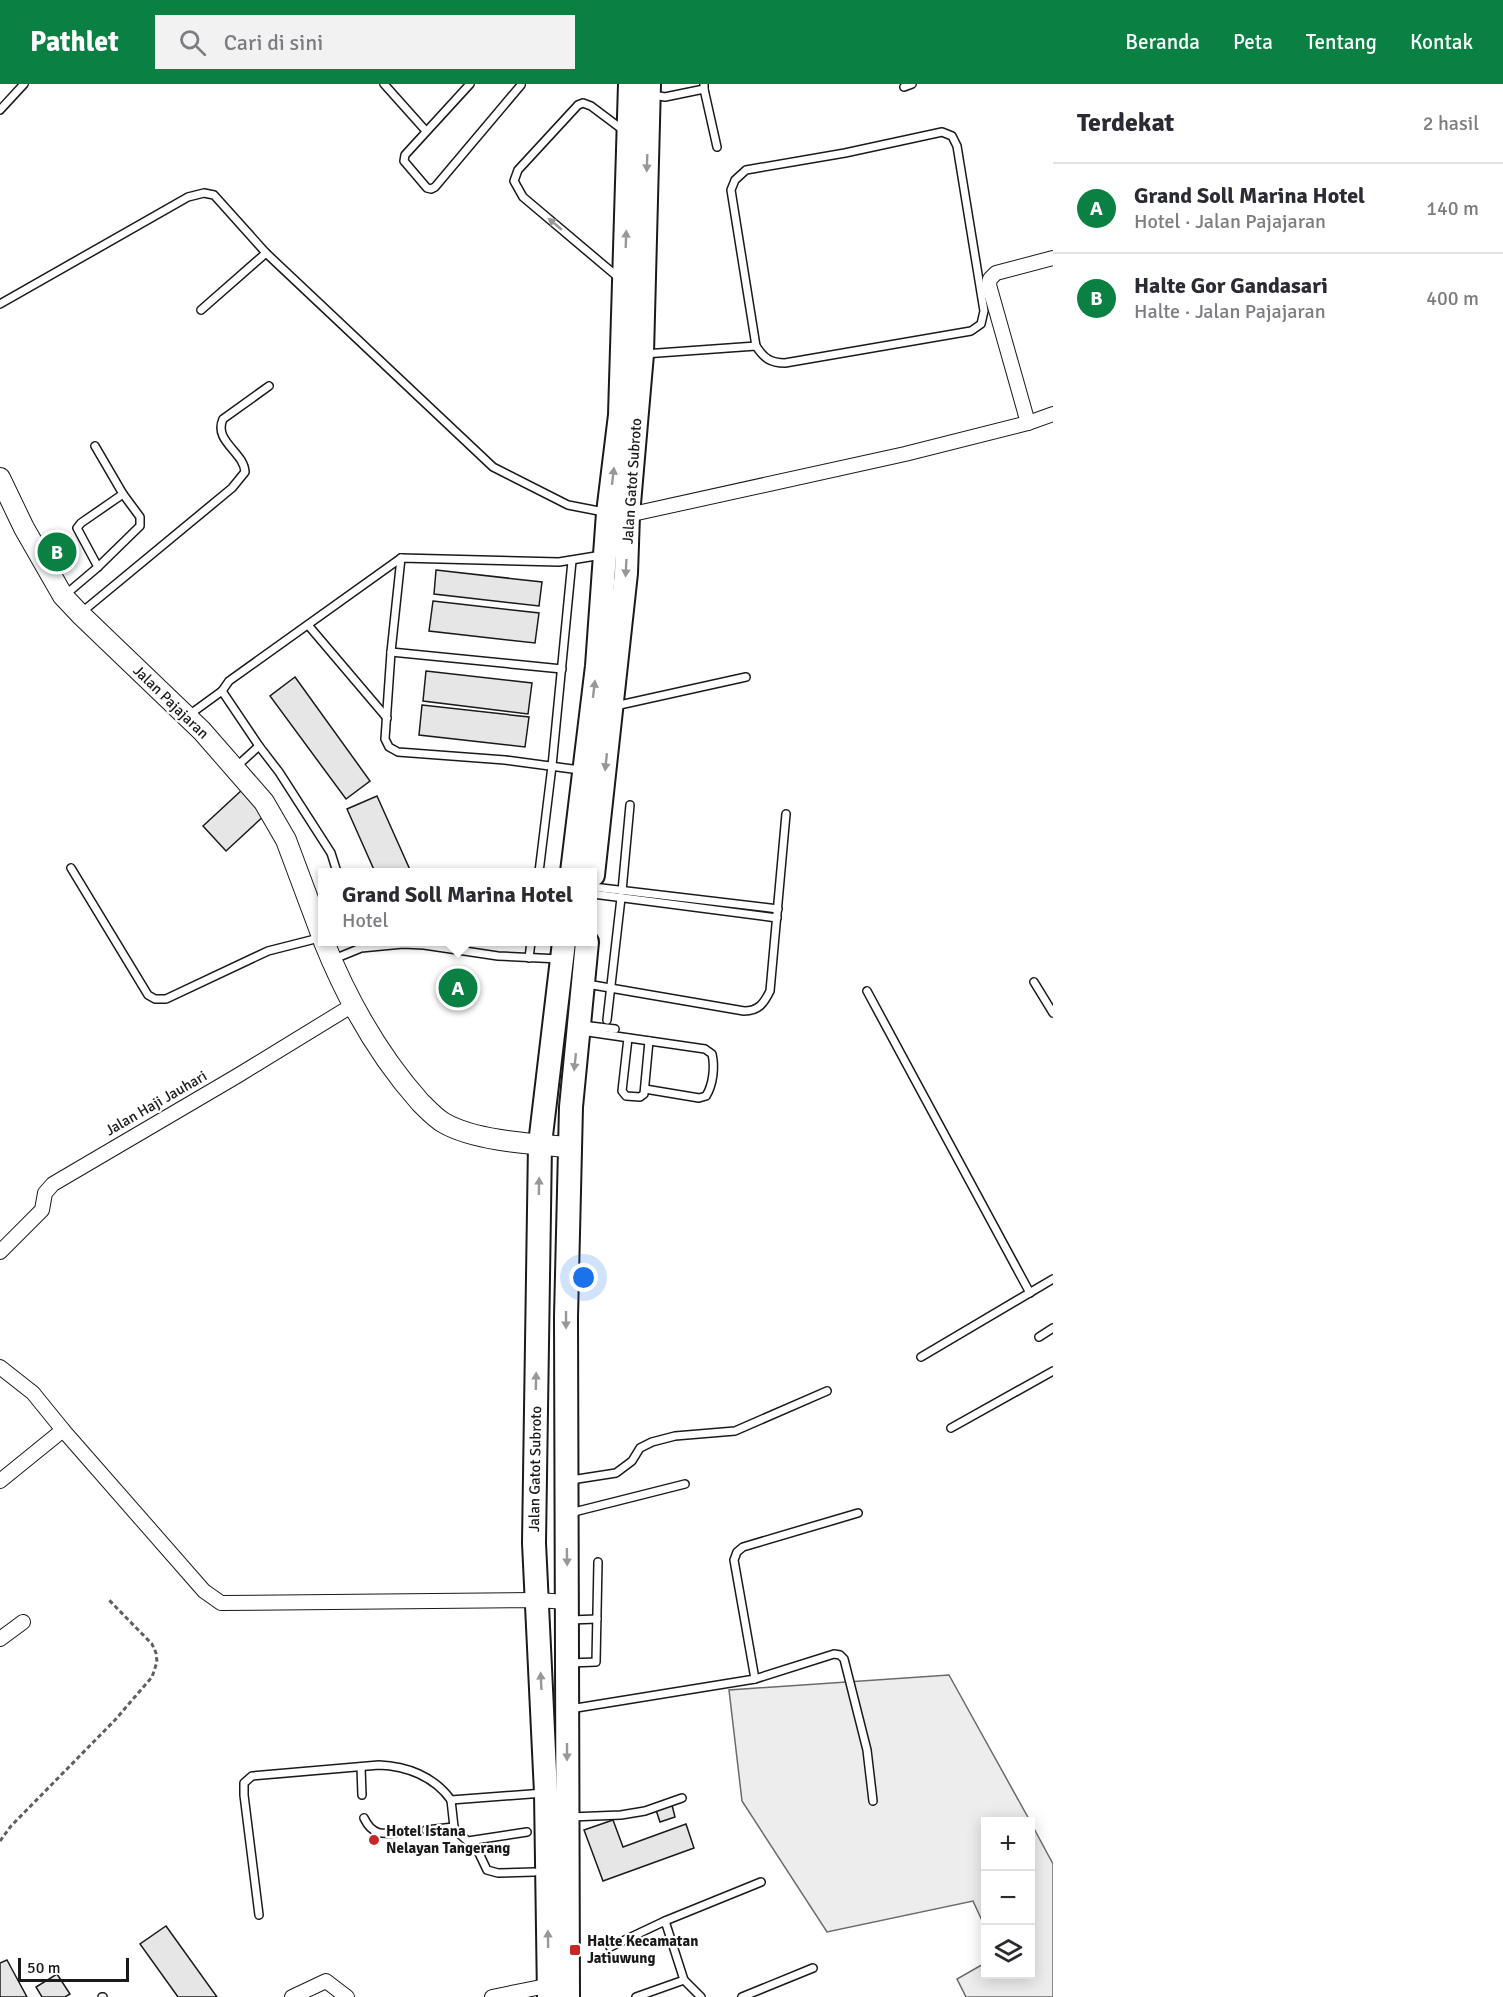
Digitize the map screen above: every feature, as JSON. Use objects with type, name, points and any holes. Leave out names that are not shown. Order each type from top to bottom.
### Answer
[{"type":"highway","name":"Jalan Gatot Subroto","points":[[594,868],[626,573],[618,514],[620,415],[634,283],[639,135],[635,88]]},
{"type":"highway","name":"Jalan Gatot Subroto","points":[[573,868],[597,666],[606,555],[618,514],[642,354],[634,283]]},
{"type":"highway","name":"Jalan Gatot Subroto","points":[[558,1991],[567,1817],[566,1317],[569,1148],[587,946]]},
{"type":"highway","name":"Jalan Gatot Subroto","points":[[558,1991],[534,1543],[540,1144],[563,950]]},
{"type":"main road","name":"Jalan Pajajaran","points":[[0,478],[24,528],[63,596],[187,717],[264,802],[286,840],[318,926]]},
{"type":"main road","name":"Jalan Pajajaran","points":[[326,946],[353,1005],[387,1061],[412,1093],[442,1123],[469,1133],[569,1148]]},
{"type":"street","points":[[1028,423],[989,282],[992,276],[1000,272],[1053,258]]},
{"type":"street","points":[[618,514],[906,454],[1028,423],[1053,414]]},
{"type":"street","name":"Jalan Haji Jauhari","points":[[0,1252],[42,1210],[45,1192],[52,1184],[353,1005]]},
{"type":"street","points":[[0,1368],[33,1393],[204,1591],[221,1603],[536,1600],[568,1611]]},
{"type":"street","points":[[0,1481],[63,1430]]},
{"type":"street","points":[[0,1639],[23,1622]]},
{"type":"street","points":[[292,1997],[326,1981],[347,1997]]},
{"type":"street","points":[[492,1997],[558,1991]]},
{"type":"lane","points":[[0,110],[24,84]]},
{"type":"lane","points":[[384,84],[426,131]]},
{"type":"lane","points":[[470,84],[404,158],[427,188],[431,189],[521,85]]},
{"type":"lane","points":[[904,87],[912,84]]},
{"type":"lane","points":[[635,88],[665,97],[704,87],[717,147]]},
{"type":"lane","points":[[634,283],[523,197],[514,181],[518,170],[578,105],[583,103],[639,135]]},
{"type":"lane","points":[[942,132],[952,136],[957,146],[984,311],[981,324],[971,331],[785,363],[768,360],[756,346],[731,190],[740,174],[746,170],[845,153],[942,132]]},
{"type":"lane","points":[[0,303],[188,197],[196,194],[214,195],[266,253],[493,467],[568,505],[618,514]]},
{"type":"lane","points":[[201,310],[266,253]]},
{"type":"lane","points":[[642,354],[756,346]]},
{"type":"lane","points":[[80,614],[232,488],[242,477],[245,466],[222,435],[220,427],[223,419],[269,386]]},
{"type":"lane","points":[[63,596],[98,567],[141,523],[140,516],[123,494],[95,446]]},
{"type":"lane","points":[[98,567],[77,528],[123,494]]},
{"type":"lane","points":[[187,717],[222,691],[229,681],[401,558],[572,561],[606,555]]},
{"type":"lane","points":[[401,558],[385,739],[389,747],[398,752],[585,771]]},
{"type":"lane","points":[[540,868],[572,561]]},
{"type":"lane","points":[[308,625],[387,718]]},
{"type":"lane","points":[[391,652],[562,669]]},
{"type":"lane","points":[[612,707],[746,676]]},
{"type":"lane","points":[[222,691],[279,772],[331,853],[336,868]]},
{"type":"lane","points":[[235,768],[259,746]]},
{"type":"lane","points":[[608,1020],[630,805]]},
{"type":"lane","points":[[583,984],[752,1011],[760,1007],[770,991],[786,814]]},
{"type":"lane","points":[[71,868],[148,995],[155,999],[166,999],[268,951],[318,940]]},
{"type":"lane","points":[[597,888],[622,894],[777,918]]},
{"type":"lane","points":[[597,894],[622,894],[778,909]]},
{"type":"lane","points":[[332,960],[358,946]]},
{"type":"lane","points":[[430,946],[476,954],[529,958],[538,958],[563,950]]},
{"type":"lane","points":[[529,958],[530,946]]},
{"type":"lane","points":[[1034,982],[1053,1013]]},
{"type":"lane","points":[[867,991],[1030,1293]]},
{"type":"lane","points":[[579,1027],[615,1029]]},
{"type":"lane","points":[[579,1027],[628,1038],[705,1049],[712,1054],[714,1062],[710,1089],[706,1096],[699,1098],[645,1089]]},
{"type":"lane","points":[[628,1038],[622,1091],[626,1096],[640,1097],[644,1094],[649,1041]]},
{"type":"lane","points":[[921,1357],[1053,1279]]},
{"type":"lane","points":[[1039,1337],[1053,1328]]},
{"type":"lane","points":[[951,1428],[1053,1371]]},
{"type":"lane","points":[[567,1480],[615,1473],[632,1461],[640,1448],[652,1442],[675,1436],[735,1431],[827,1391]]},
{"type":"lane","points":[[567,1513],[685,1484]]},
{"type":"lane","points":[[755,1679],[734,1560],[737,1552],[743,1547],[858,1514]]},
{"type":"lane","points":[[568,1663],[596,1662],[598,1562]]},
{"type":"lane","points":[[568,1611],[597,1618]]},
{"type":"lane","points":[[567,1710],[755,1679],[834,1654],[840,1655],[844,1659],[867,1750],[873,1801]]},
{"type":"lane","points":[[259,1915],[244,1795],[244,1784],[252,1776],[378,1765],[397,1766],[414,1771],[438,1786],[451,1800],[454,1827],[477,1849],[484,1867],[490,1872],[534,1872]]},
{"type":"lane","points":[[361,1767],[362,1795]]},
{"type":"lane","points":[[451,1800],[546,1792]]},
{"type":"lane","points":[[567,1817],[621,1815],[645,1811],[682,1798]]},
{"type":"lane","points":[[364,1818],[371,1830],[378,1833],[402,1832]]},
{"type":"lane","points":[[426,1830],[454,1827]]},
{"type":"lane","points":[[468,1841],[527,1832]]},
{"type":"lane","points":[[610,1947],[665,1921],[761,1882]]},
{"type":"lane","points":[[665,1921],[684,1980],[700,1997]]},
{"type":"lane","points":[[742,1997],[813,1968]]},
{"type":"lane","points":[[636,1997],[684,1980]]},
{"type":"path","points":[[0,1841],[11,1826],[115,1720],[152,1677],[157,1662],[152,1644],[108,1599]]},
{"type":"shaded area","points":[[949,1675],[1028,1817],[981,1817],[981,1918],[973,1901],[827,1932],[742,1801],[729,1690]]},
{"type":"shaded area","points":[[1035,1830],[1053,1864],[1053,1997],[966,1997],[957,1979],[981,1965],[981,1979],[1035,1979]]},
{"type":"building","points":[[436,570],[542,582],[539,606],[434,594]]},
{"type":"building","points":[[433,601],[539,613],[535,643],[429,631]]},
{"type":"building","points":[[426,671],[532,683],[528,714],[423,701]]},
{"type":"building","points":[[295,677],[370,781],[346,799],[270,696]]},
{"type":"building","points":[[422,705],[529,717],[525,747],[419,735]]},
{"type":"building","points":[[243,789],[266,814],[226,851],[203,826]]},
{"type":"building","points":[[377,796],[409,868],[373,868],[347,809]]},
{"type":"building","points":[[672,1805],[675,1817],[660,1822],[656,1810]]},
{"type":"building","points":[[613,1820],[623,1847],[686,1824],[694,1848],[603,1881],[584,1830]]},
{"type":"building","points":[[166,1926],[217,1997],[178,1997],[140,1944]]},
{"type":"building","points":[[7,1960],[27,1997],[0,1997],[0,1963]]},
{"type":"building","points":[[57,1974],[70,1994],[65,1997],[42,1997],[36,1987]]},
{"type":"place","name":"Halte Gor Gandasari","points":[[57,552]]},
{"type":"place","name":"Grand Soll Marina Hotel","points":[[458,988]]},
{"type":"place","name":"Hotel Istana Nelayan Tangerang","points":[[374,1840]]},
{"type":"place","name":"Halte Kecamatan Jatiuwung","points":[[575,1950]]}]
